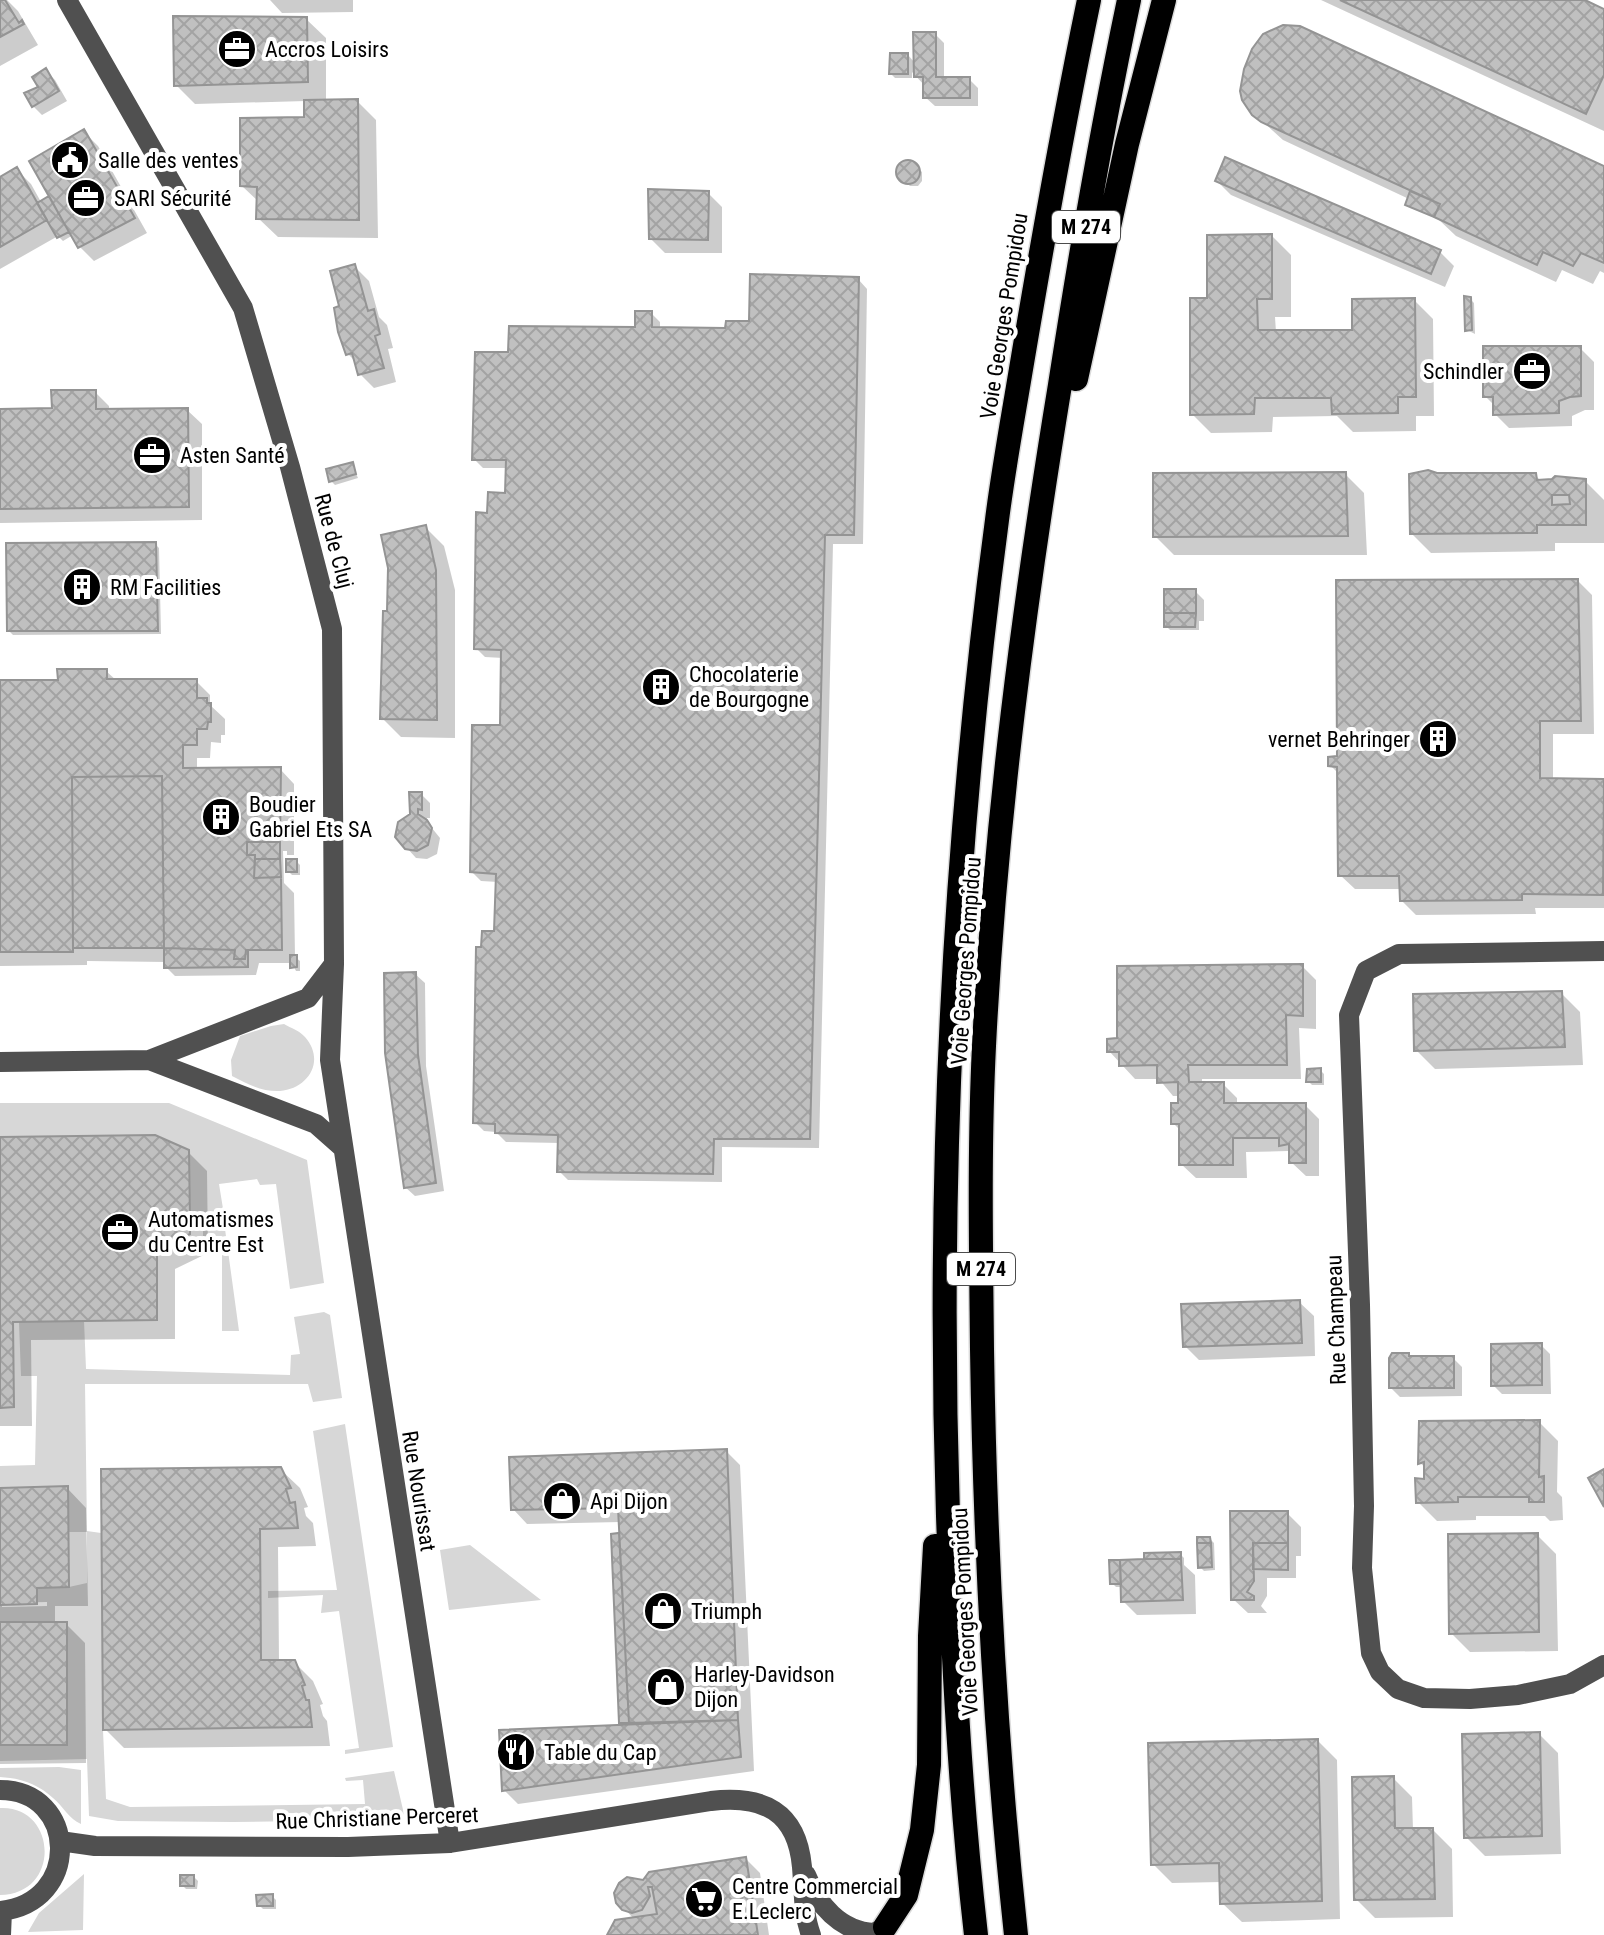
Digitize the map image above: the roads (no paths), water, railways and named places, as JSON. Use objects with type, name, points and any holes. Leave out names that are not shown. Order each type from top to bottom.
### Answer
[{"type":"highway","points":[[1059,145],[1073,0]]},
{"type":"highway","name":"Voie Georges Pompidou","points":[[976,1935],[962,1818],[944,1385],[945,1175],[951,1026],[979,669],[997,517],[1059,145],[1089,0]]},
{"type":"highway","name":"Voie Georges Pompidou","points":[[1016,1935],[1003,1817],[990,1631],[984,1483],[980,1207],[984,1045],[1008,748],[1025,603],[1080,258],[1129,0]]},
{"type":"highway","points":[[1048,456],[1075,387],[1127,144],[1164,0]]},
{"type":"highway","points":[[884,1931],[906,1895],[915,1864],[927,1791],[930,1636],[944,1385]]},
{"type":"street","name":"Rue de Cluj","points":[[67,0],[243,308],[290,467],[332,629],[334,964],[330,1060],[342,1147]]},
{"type":"street","name":"Rue Champeau","points":[[1604,951],[1399,954],[1366,971],[1349,1015],[1360,1321],[1364,1506],[1362,1568],[1371,1653],[1380,1672],[1398,1689],[1424,1698],[1470,1699],[1518,1695],[1570,1684],[1604,1665]]},
{"type":"street","points":[[0,1062],[149,1060],[308,998],[334,964]]},
{"type":"street","points":[[149,1060],[316,1124],[342,1147]]},
{"type":"street","name":"Rue Nourissat","points":[[342,1147],[450,1843]]},
{"type":"street","points":[[0,1790],[24,1795],[42,1806],[54,1822],[60,1841],[60,1862],[53,1881],[40,1897],[22,1907],[1,1911],[1,1935]]},
{"type":"street","name":"Rue Christiane Perceret","points":[[60,1841],[95,1846],[348,1847],[450,1843],[711,1801],[745,1799],[768,1806],[788,1823],[795,1834],[801,1862]]},
{"type":"street","points":[[801,1862],[814,1895],[825,1909],[846,1926],[874,1933],[884,1931]]},
{"type":"street","points":[[801,1862],[806,1921],[811,1935]]},
{"type":"place","name":"Accros Loisirs","points":[[237,49]]},
{"type":"place","name":"Salle des ventes","points":[[70,160]]},
{"type":"place","name":"SARI Sécurité","points":[[86,198]]},
{"type":"place","name":"Schindler","points":[[1532,371]]},
{"type":"place","name":"Asten Santé","points":[[152,455]]},
{"type":"place","name":"RM Facilities","points":[[82,587]]},
{"type":"place","name":"Chocolaterie de Bourgogne","points":[[661,687]]},
{"type":"place","name":"vernet Behringer","points":[[1438,739]]},
{"type":"place","name":"Boudier Gabriel Ets SA","points":[[221,817]]},
{"type":"place","name":"Automatismes du Centre Est","points":[[120,1232]]},
{"type":"place","name":"Api Dijon","points":[[562,1501]]},
{"type":"place","name":"Triumph","points":[[663,1611]]},
{"type":"place","name":"Harley-Davidson Dijon","points":[[666,1687]]},
{"type":"place","name":"Table du Cap","points":[[516,1752]]},
{"type":"place","name":"Centre Commercial E.Leclerc","points":[[704,1899]]}]
